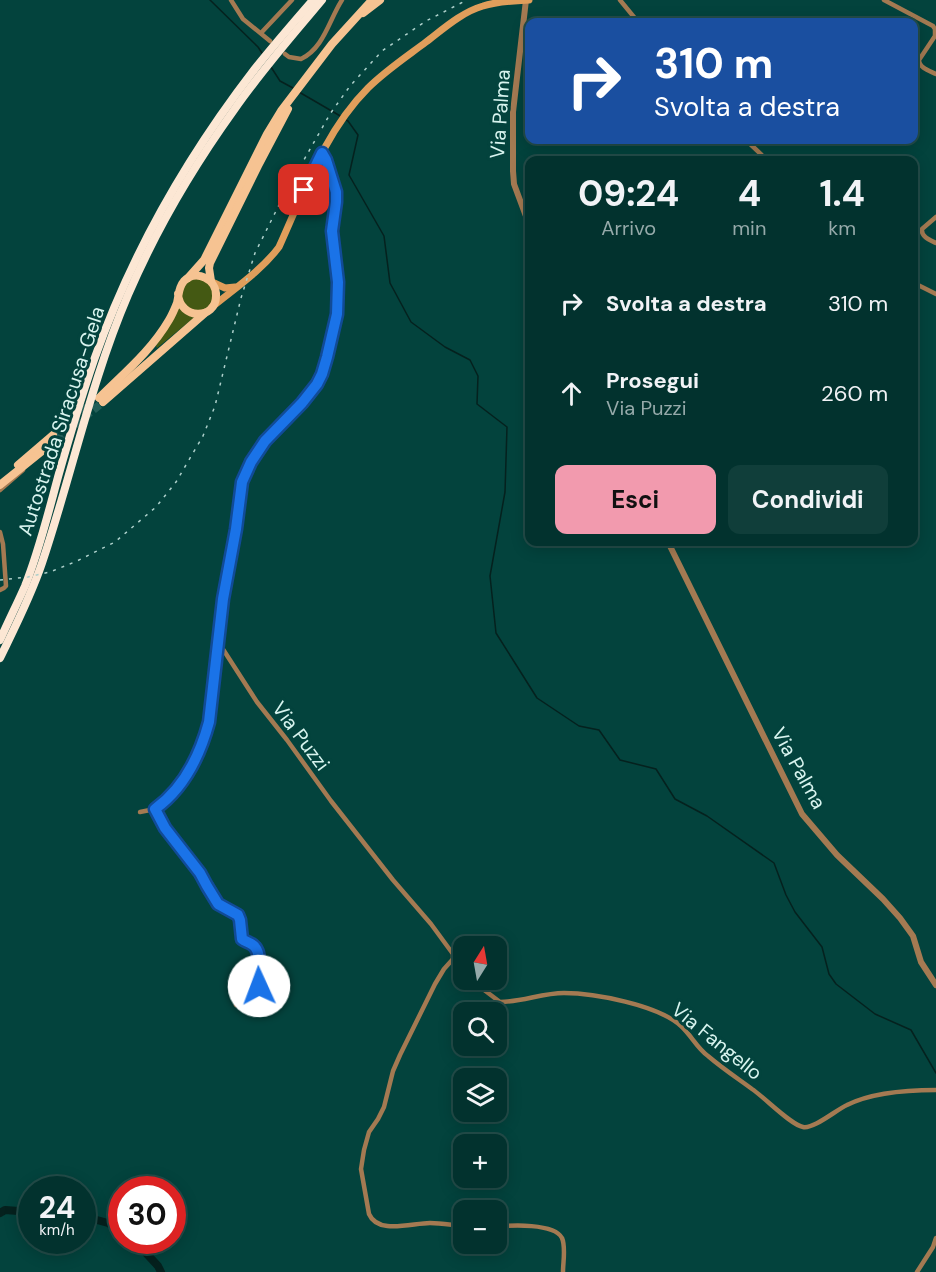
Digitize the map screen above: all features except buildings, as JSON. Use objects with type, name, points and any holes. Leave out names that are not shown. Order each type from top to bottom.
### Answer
[{"type":"highway","points":[[257,73],[313,0]]},
{"type":"highway","points":[[270,57],[322,0]]},
{"type":"highway","name":"Autostrada Siracusa-Gela","points":[[0,658],[42,563],[89,401],[128,295],[168,213],[257,73]]},
{"type":"highway","name":"Autostrada Siracusa-Gela","points":[[0,640],[31,567],[95,358],[121,291],[167,200],[197,151],[257,73]]},
{"type":"main road","points":[[372,0],[332,44],[281,111],[267,134],[204,260],[181,285],[170,319],[152,345],[101,400],[270,258],[279,247],[322,153],[340,122],[368,88],[393,66],[461,17],[485,5],[527,0]]},
{"type":"main road","points":[[357,17],[380,0]]},
{"type":"main road","points":[[178,294],[183,307],[190,313],[200,314],[210,309],[216,301],[217,295],[209,272],[210,263],[293,97]]},
{"type":"main road","points":[[188,278],[202,276],[225,288],[238,286]]},
{"type":"main road","points":[[55,437],[31,461],[0,485],[18,465],[55,437]]},
{"type":"street","points":[[231,0],[243,19],[270,41]]},
{"type":"street","points":[[261,33],[292,0]]},
{"type":"street","points":[[285,54],[301,59],[314,50],[328,29],[342,0]]},
{"type":"street","name":"Via Palma","points":[[525,214],[514,184],[513,112],[527,0]]},
{"type":"street","points":[[620,0],[635,18]]},
{"type":"street","points":[[884,0],[918,18]]},
{"type":"street","points":[[918,18],[935,29],[935,36],[919,63],[936,74]]},
{"type":"street","points":[[750,144],[763,156]]},
{"type":"street","points":[[140,812],[155,809],[167,800],[179,786],[205,737],[212,708],[223,599],[242,482],[251,462],[265,441],[317,384],[327,357],[337,314],[338,282],[332,231],[336,192],[322,153]]},
{"type":"street","points":[[936,217],[922,229],[921,233],[936,243]]},
{"type":"street","points":[[918,284],[936,294]]},
{"type":"street","points":[[0,532],[6,583],[0,590]]},
{"type":"street","name":"Via Palma","points":[[670,546],[802,814],[837,855],[900,918],[913,936],[921,962],[936,985]]},
{"type":"street","name":"Via Puzzi","points":[[219,643],[256,702],[287,740],[330,801],[453,954]]},
{"type":"street","points":[[155,809],[165,828],[200,873],[218,904],[238,915],[242,939],[254,945],[259,957],[257,979],[262,998],[240,1002],[237,1005]]},
{"type":"street","points":[[453,959],[435,984],[393,1071],[384,1107],[369,1132],[362,1169],[369,1214],[376,1223],[390,1226],[429,1223],[453,1225]]},
{"type":"street","name":"Via Fangello","points":[[484,990],[500,1002],[571,993],[606,997],[660,1013],[681,1026],[708,1056],[791,1121],[802,1127],[814,1126],[836,1111],[858,1101],[889,1092],[936,1090]]},
{"type":"street","points":[[507,1226],[527,1225],[558,1233],[563,1241],[563,1272]]},
{"type":"street","points":[[917,1272],[936,1238]]},
{"type":"green space","points":[[197,279],[208,284],[213,295],[208,306],[197,311],[186,306],[181,295],[186,284]]},
{"type":"green space","points":[[178,306],[196,316],[157,348],[156,346]]},
{"type":"waterway","points":[[210,0],[262,53]]},
{"type":"waterway","points":[[271,67],[280,81],[293,88]]},
{"type":"waterway","points":[[299,92],[342,117]]},
{"type":"waterway","points":[[346,120],[358,135],[349,175],[384,236],[390,283],[411,322],[445,347],[470,360],[478,376],[477,404],[507,427],[505,492],[490,576],[496,633],[537,698],[579,726],[599,730],[620,760],[656,769],[675,799],[707,816],[774,863],[795,912],[822,947],[829,974],[836,984],[875,1014],[911,1030],[936,1073]]},
{"type":"waterway","points":[[0,1213],[5,1210],[18,1211]]},
{"type":"waterway","points":[[96,1220],[108,1223]]},
{"type":"waterway","points":[[147,1254],[161,1272]]},
{"type":"tunnel","points":[[56,440],[103,402]]},
{"type":"tunnel","points":[[53,435],[91,404]]},
{"type":"railway","points":[[0,580],[50,572],[77,561],[115,542],[156,507],[176,482],[203,436],[215,406],[241,298],[255,253],[284,195],[330,114],[350,86],[382,51],[426,21],[467,0]]},
{"type":"route","points":[[259,986],[257,979],[259,957],[254,945],[242,939],[238,915],[218,904],[200,873],[165,828],[155,809],[167,800],[179,786],[198,752],[209,722],[223,599],[242,482],[251,462],[265,441],[317,384],[327,357],[337,314],[338,282],[332,231],[336,192],[322,153],[304,190]]}]
